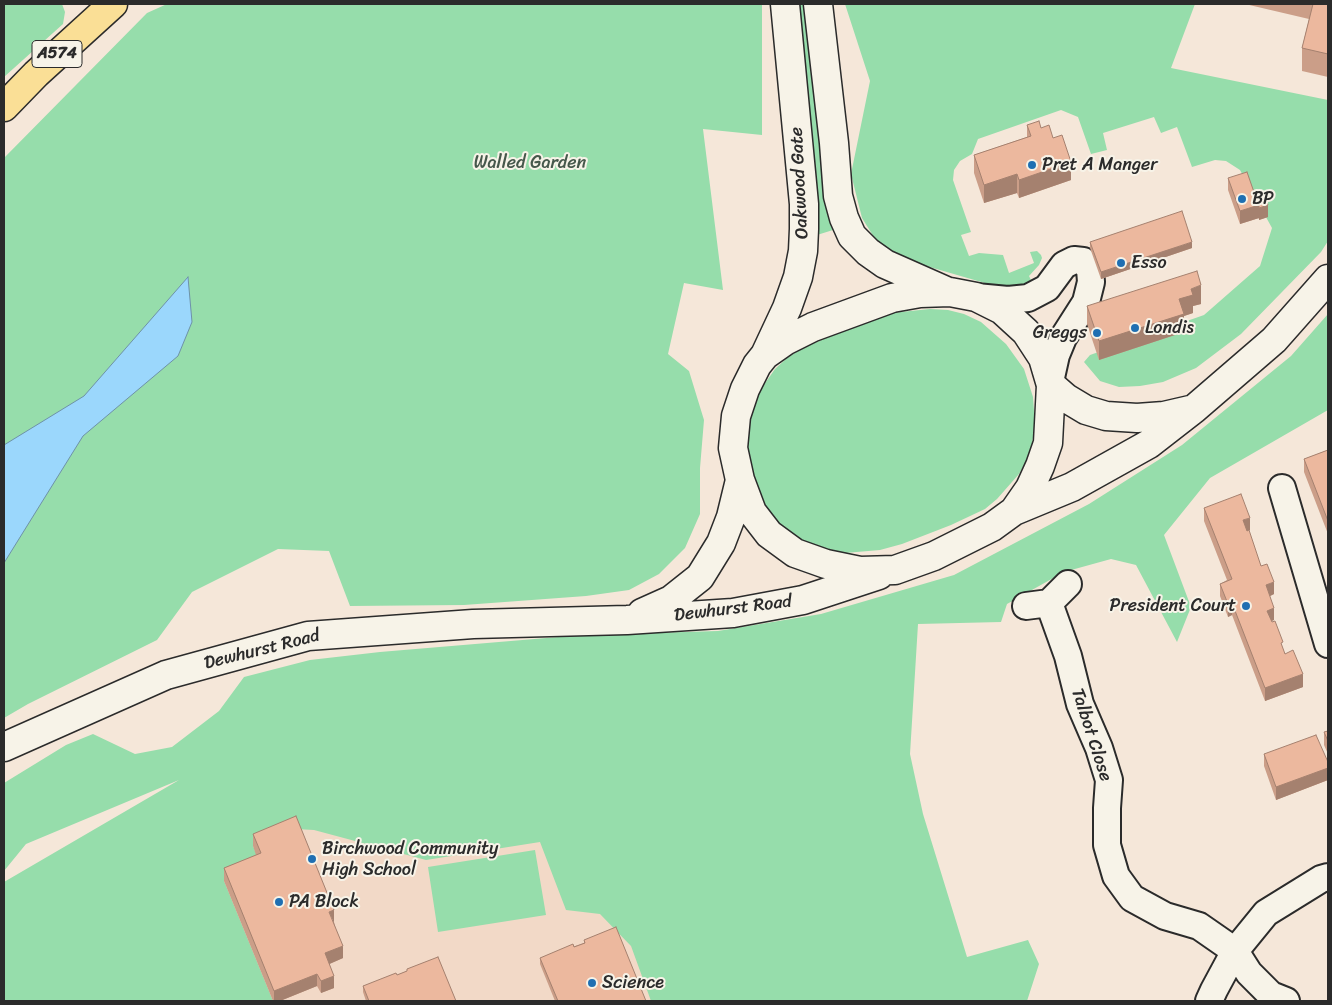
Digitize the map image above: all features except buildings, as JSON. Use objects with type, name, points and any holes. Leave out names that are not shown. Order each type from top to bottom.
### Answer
[{"type":"main road","name":"A574","points":[[4,107],[36,74],[113,4]]},
{"type":"street","name":"Oakwood Gate","points":[[785,4],[803,195],[803,251],[798,277],[787,308],[765,355],[745,389],[736,416],[733,448],[740,480],[752,512],[769,534],[795,552],[826,564],[860,571],[895,570]]},
{"type":"street","name":"Oakwood Gate","points":[[818,4],[834,143],[838,196],[844,218],[852,236],[868,252],[885,264],[950,292]]},
{"type":"street","points":[[765,355],[785,341],[814,327],[892,298],[920,293],[950,292],[1008,300],[1028,298],[1047,288],[1064,265],[1074,260],[1083,261],[1090,269],[1091,282],[1086,302],[1063,338],[1056,355],[1050,384],[1048,443],[1030,488],[1014,511]]},
{"type":"street","points":[[1014,511],[1072,487],[1149,444],[1194,409],[1274,340],[1328,280]]},
{"type":"street","points":[[976,297],[1002,310],[1026,332],[1043,358],[1050,384],[1066,398],[1086,410],[1106,416],[1137,418],[1164,416],[1194,409]]},
{"type":"street","name":"Dewhurst Road","points":[[627,620],[671,600],[700,577],[721,543],[732,517],[740,480]]},
{"type":"street","points":[[1282,488],[1320,587],[1328,644]]},
{"type":"street","name":"Dewhurst Road","points":[[4,747],[166,674],[308,636],[473,624],[627,620],[733,612],[760,608],[803,600],[934,556],[992,527],[1014,511]]},
{"type":"street","name":"Talbot Close","points":[[1068,584],[1037,604],[1068,656],[1080,704],[1099,748],[1109,780],[1107,845],[1116,876],[1132,898],[1165,916],[1199,926],[1236,951]]},
{"type":"street","points":[[1209,1001],[1236,951],[1266,913],[1321,879],[1328,877]]},
{"type":"street","points":[[1236,951],[1249,973],[1271,995],[1286,1001]]},
{"type":"shaded area","name":"Birchwood Community High School","points":[[292,779],[290,805],[331,830],[510,790],[682,1001],[4,1001],[4,882]]},
{"type":"green space","points":[[4,4],[62,4],[65,12],[63,24],[4,77]]},
{"type":"green space","name":"Walled Garden","points":[[167,4],[762,4],[762,135],[703,129],[723,290],[684,283],[668,354],[689,371],[704,420],[700,468],[700,514],[685,548],[659,574],[629,590],[586,596],[464,605],[350,606],[329,551],[278,549],[192,592],[157,640],[28,704],[4,718],[4,158],[147,13]]},
{"type":"green space","points":[[795,4],[805,4],[814,73],[827,213],[833,230],[817,235]]},
{"type":"green space","points":[[845,4],[1195,4],[1171,68],[1328,100],[1328,241],[1321,252],[1241,334],[1196,368],[1163,382],[1140,386],[1119,387],[1100,381],[1084,362],[1090,355],[1204,315],[1260,266],[1272,228],[1240,170],[1226,161],[1215,160],[1192,167],[1177,127],[1161,133],[1154,117],[1103,133],[1107,150],[1091,154],[1078,117],[1061,110],[978,139],[972,154],[960,161],[954,170],[953,180],[971,232],[961,235],[969,256],[979,253],[1003,255],[1009,273],[1034,263],[1030,252],[1037,251],[1042,258],[1039,265],[1029,276],[1032,282],[1024,287],[1002,288],[909,261],[877,242],[862,218],[851,174],[870,81]]},
{"type":"green space","points":[[930,309],[948,310],[964,314],[981,322],[1006,344],[1024,369],[1033,397],[1035,425],[1027,460],[1019,474],[997,499],[985,509],[951,525],[902,544],[880,550],[845,553],[812,545],[798,539],[784,529],[763,504],[746,461],[745,427],[756,396],[775,369],[801,349],[891,313]]},
{"type":"green space","points":[[1328,314],[1328,410],[1210,478],[1164,535],[1191,607],[1177,642],[1136,565],[1111,559],[1064,572],[1007,604],[1001,622],[918,624],[910,754],[923,814],[967,957],[1028,940],[1039,964],[1027,1001],[651,1001],[631,946],[600,914],[566,910],[540,842],[426,860],[314,830],[296,829],[253,846],[261,866],[224,881],[273,1001],[4,1001],[4,882],[179,780],[26,844],[4,871],[4,783],[66,745],[93,734],[135,754],[172,747],[219,711],[244,677],[310,660],[380,652],[582,635],[718,631],[821,614],[954,575],[1089,504],[1182,445],[1291,356]]},
{"type":"green space","points":[[535,850],[546,915],[438,932],[428,867]]},
{"type":"water","points":[[188,277],[192,322],[178,356],[83,436],[4,563],[4,445],[84,396]]},
{"type":"place","name":"Pret A Manger","points":[[1032,165]]},
{"type":"place","name":"BP","points":[[1242,199]]},
{"type":"place","name":"Esso","points":[[1121,263]]},
{"type":"place","name":"Londis","points":[[1135,328]]},
{"type":"place","name":"Greggs","points":[[1097,333]]},
{"type":"place","name":"President Court","points":[[1246,606]]},
{"type":"place","name":"Birchwood Community High School","points":[[312,859]]},
{"type":"place","name":"PA Block","points":[[279,902]]},
{"type":"place","name":"Science","points":[[592,983]]}]
